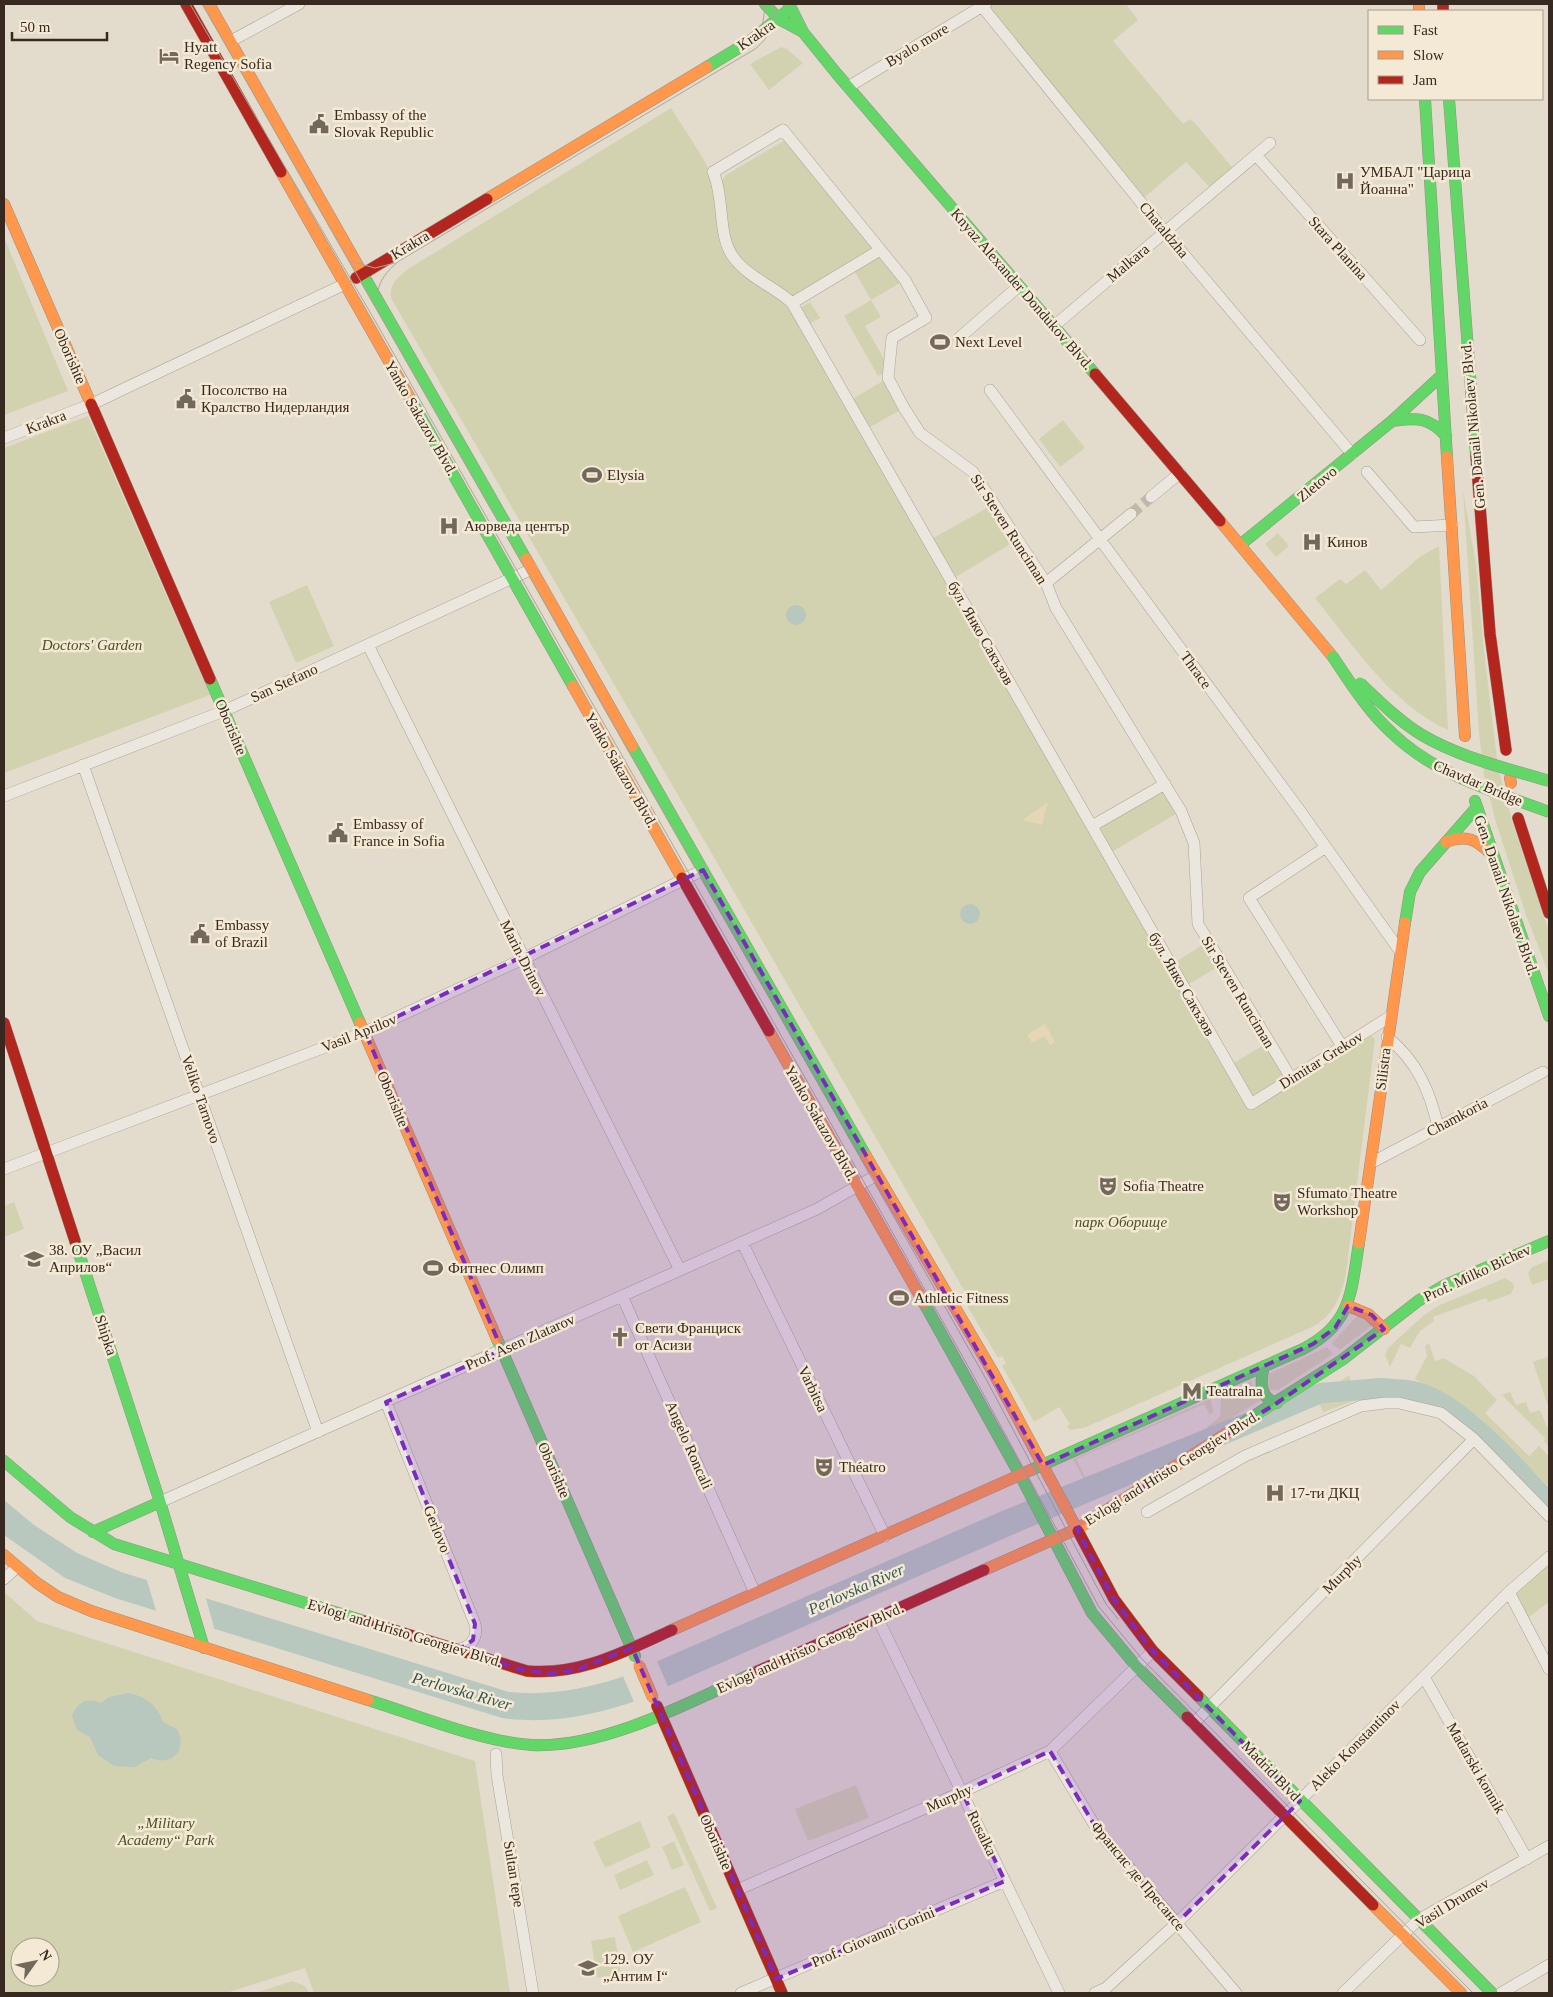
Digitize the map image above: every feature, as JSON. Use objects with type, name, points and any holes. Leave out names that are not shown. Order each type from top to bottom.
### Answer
[{"type":"main road","name":"Yanko Sakazov Blvd.","points":[[186,4],[857,1186],[1020,1475],[1053,1539]]},
{"type":"main road","name":"Yanko Sakazov Blvd.","points":[[209,4],[364,273],[876,1175],[994,1374],[1077,1528]]},
{"type":"main road","name":"Knyaz Alexander Dondukov Blvd.","points":[[765,4],[778,19],[802,32]]},
{"type":"main road","name":"Krakra","points":[[345,284],[750,41],[778,19],[791,5]]},
{"type":"main road","name":"Knyaz Alexander Dondukov Blvd.","points":[[791,5],[802,32],[1240,545]]},
{"type":"main road","name":"Gen. Danail Nikolaev Blvd.","points":[[1425,100],[1456,374],[1473,423],[1490,634],[1506,750]]},
{"type":"main road","name":"Gen. Danail Nikolaev Blvd.","points":[[1449,100],[1456,374],[1446,436],[1465,736]]},
{"type":"main road","name":"Oborishte","points":[[4,204],[782,1993]]},
{"type":"main road","name":"Zletovo","points":[[1240,545],[1392,422],[1456,374]]},
{"type":"main road","points":[[1456,374],[1473,423]]},
{"type":"main road","points":[[1392,422],[1424,418],[1436,425],[1446,436]]},
{"type":"main road","name":"Chavdar Bridge","points":[[1240,545],[1333,656],[1375,716],[1400,741],[1424,759],[1463,779],[1549,812]]},
{"type":"main road","name":"Chavdar Bridge","points":[[1333,656],[1398,717],[1421,734],[1449,749],[1549,781]]},
{"type":"main road","name":"Gen. Danail Nikolaev Blvd.","points":[[1476,805],[1549,1016]]},
{"type":"main road","name":"Silistra","points":[[1348,1306],[1371,1163],[1387,1037],[1410,892],[1420,872],[1476,805]]},
{"type":"main road","points":[[1518,818],[1549,913]]},
{"type":"main road","points":[[1445,843],[1466,836],[1473,838],[1492,855]]},
{"type":"main road","name":"Shipka","points":[[4,1023],[160,1502],[204,1648]]},
{"type":"main road","name":"Prof. Milko Bichev","points":[[1384,1329],[1418,1301],[1445,1285],[1549,1241]]},
{"type":"main road","points":[[1348,1306],[1364,1310],[1372,1315],[1384,1329]]},
{"type":"main road","name":"Evlogi and Hristo Georgiev Blvd.","points":[[4,1461],[93,1532],[115,1544],[460,1649],[518,1669],[548,1674],[577,1670],[632,1648],[1264,1366],[1323,1338],[1340,1322],[1348,1306]]},
{"type":"main road","name":"Evlogi and Hristo Georgiev Blvd.","points":[[4,1555],[17,1567],[58,1596],[91,1611],[500,1741],[541,1746],[574,1742],[618,1731],[660,1715],[878,1619],[1077,1528],[1277,1403],[1384,1329]]},
{"type":"main road","points":[[1264,1366],[1260,1380],[1262,1391],[1268,1399],[1277,1403]]},
{"type":"main road","points":[[93,1532],[160,1502]]},
{"type":"main road","name":"Madrid Blvd","points":[[1077,1528],[1114,1599],[1153,1650],[1492,1993]]},
{"type":"main road","name":"Madrid Blvd","points":[[1053,1539],[1092,1613],[1136,1666],[1402,1936],[1461,1993]]},
{"type":"street","points":[[230,41],[299,4]]},
{"type":"street","name":"Byalo more","points":[[848,87],[982,5]]},
{"type":"street","name":"Chataldzha","points":[[982,5],[1165,232],[1352,454]]},
{"type":"street","name":"Sir Steven Runciman","points":[[713,172],[783,130],[905,280],[926,318],[892,338],[888,378],[920,434],[973,472],[1046,583],[1056,608],[1181,811],[1194,843],[1198,924],[1292,1078]]},
{"type":"street","name":"Malkara","points":[[1054,326],[1270,143]]},
{"type":"street","name":"Stara Planina","points":[[1256,155],[1420,340]]},
{"type":"street","name":"бул. Янко Сакъзов","points":[[713,172],[719,185],[726,242],[733,257],[746,270],[792,303],[1251,1104]]},
{"type":"street","points":[[792,303],[880,250]]},
{"type":"street","name":"Krakra","points":[[4,438],[92,404],[345,284]]},
{"type":"street","points":[[959,338],[1019,286]]},
{"type":"street","name":"Thrace","points":[[990,390],[1326,847],[1400,951]]},
{"type":"street","points":[[1367,472],[1414,527],[1452,525]]},
{"type":"street","points":[[1152,497],[1180,473]]},
{"type":"street","points":[[1046,583],[1131,514]]},
{"type":"street","name":"San Stefano","points":[[4,796],[224,711],[532,568]]},
{"type":"street","name":"Marin Drinov","points":[[368,645],[523,959],[680,1270]]},
{"type":"street","name":"Veliko Tarnovo","points":[[84,765],[318,1432]]},
{"type":"street","points":[[1092,826],[1165,784]]},
{"type":"street","points":[[1326,847],[1249,898],[1342,1046]]},
{"type":"street","name":"Vasil Aprilov","points":[[4,1168],[364,1032],[523,959],[703,870]]},
{"type":"street","name":"Dimitar Grekov","points":[[1251,1104],[1391,1016]]},
{"type":"street","points":[[1387,1037],[1411,1060],[1424,1080],[1438,1127]]},
{"type":"street","name":"Chamkoria","points":[[1371,1163],[1543,1072]]},
{"type":"street","name":"Prof. Asen Zlatarov","points":[[160,1502],[817,1209],[876,1175]]},
{"type":"street","name":"Varbitsa","points":[[742,1242],[885,1536]]},
{"type":"street","name":"Angelo Roncali","points":[[622,1296],[756,1593]]},
{"type":"street","name":"Gerlovo","points":[[386,1402],[475,1624],[473,1640],[460,1649]]},
{"type":"street","name":"Evlogi and Hristo Georgiev Blvd.","points":[[1147,1512],[1245,1456],[1361,1406],[1399,1403],[1441,1413],[1474,1439],[1549,1516]]},
{"type":"street","name":"Murphy","points":[[1193,1724],[1474,1439]]},
{"type":"street","name":"Aleko Konstantinov","points":[[1094,1993],[1106,1988],[1177,1923],[1510,1592],[1549,1557]]},
{"type":"street","points":[[4,1579],[17,1567]]},
{"type":"street","points":[[1510,1592],[1549,1669]]},
{"type":"street","name":"Rusalka","points":[[878,1619],[1059,1993]]},
{"type":"street","name":"Murphy","points":[[737,1890],[962,1792],[1050,1751],[1153,1650]]},
{"type":"street","name":"Madarski konnik","points":[[1424,1677],[1527,1859]]},
{"type":"street","name":"Франсис де Пресансе","points":[[1050,1751],[1098,1831],[1236,1993]]},
{"type":"street","name":"Sultan tepe","points":[[496,1754],[497,1775],[533,1993]]},
{"type":"street","name":"Vasil Drumev","points":[[1343,1993],[1418,1920],[1549,1846]]},
{"type":"street","name":"Prof. Giovanni Gorini","points":[[741,1993],[1005,1881]]},
{"type":"street","points":[[1500,1993],[1549,1965]]},
{"type":"highlighted area","points":[[703,870],[1043,1465],[1313,1344],[1335,1328],[1348,1306],[1372,1315],[1384,1329],[1277,1403],[1077,1529],[1114,1599],[1153,1651],[1300,1801],[1177,1923],[1098,1831],[1050,1751],[962,1792],[1005,1881],[776,1979],[632,1648],[577,1670],[548,1674],[518,1669],[460,1649],[473,1640],[475,1624],[386,1402],[502,1350],[365,1032]]},
{"type":"green space","points":[[986,4],[1126,4],[1138,20],[1113,41],[1183,124],[1190,119],[1195,123],[1236,172],[1213,191],[1186,162],[1140,201]]},
{"type":"green space","points":[[781,47],[787,49],[803,63],[769,90],[750,64]]},
{"type":"green space","name":"парк Оборище","points":[[671,108],[712,175],[717,193],[719,238],[725,255],[740,272],[778,298],[793,315],[1250,1111],[1366,1036],[1371,1036],[1375,1039],[1346,1273],[1342,1290],[1331,1311],[1312,1327],[1084,1428],[1070,1430],[1067,1426],[1070,1424],[1059,1407],[1034,1422],[1002,1366],[1006,1363],[1002,1356],[998,1358],[965,1302],[969,1299],[391,298],[393,284],[408,269]]},
{"type":"green space","points":[[790,137],[905,280],[871,300],[852,267],[792,303],[733,257],[719,185],[726,175]]},
{"type":"green space","points":[[4,237],[68,391],[4,415]]},
{"type":"green space","points":[[871,300],[881,317],[865,326],[890,369],[878,376],[844,316]]},
{"type":"green space","points":[[810,302],[820,318],[809,324],[800,308]]},
{"type":"green space","points":[[888,378],[904,408],[865,430],[849,401]]},
{"type":"green space","name":"Doctors' Garden","points":[[88,416],[210,695],[4,773],[4,448]]},
{"type":"green space","points":[[1063,420],[1085,448],[1060,467],[1039,439]]},
{"type":"green space","points":[[1463,490],[1476,564],[1498,768],[1513,824],[1549,931],[1549,974],[1526,915],[1495,819],[1484,775],[1479,733]]},
{"type":"green space","points":[[994,504],[1017,540],[951,580],[928,541]]},
{"type":"green space","points":[[1278,533],[1289,546],[1276,557],[1265,544]]},
{"type":"green space","points":[[1439,546],[1448,730],[1427,719],[1391,689],[1374,672],[1315,598],[1340,579],[1346,584],[1365,570],[1381,590],[1421,556]]},
{"type":"green space","points":[[307,585],[334,646],[296,663],[269,602]]},
{"type":"green space","points":[[1165,784],[1181,811],[1108,854],[1092,826]]},
{"type":"green space","points":[[1207,942],[1221,965],[1184,987],[1171,965]]},
{"type":"green space","points":[[1269,1042],[1289,1075],[1252,1099],[1232,1064]]},
{"type":"green space","points":[[14,1202],[24,1229],[4,1237],[4,1206]]},
{"type":"green space","points":[[1549,1260],[1549,1279],[1532,1285],[1528,1273],[1532,1267]]},
{"type":"green space","points":[[1505,1278],[1513,1283],[1514,1287],[1511,1294],[1488,1302],[1486,1298],[1433,1317],[1434,1321],[1420,1331],[1410,1348],[1401,1344],[1390,1367],[1385,1355],[1388,1348],[1424,1315],[1440,1305]]},
{"type":"green space","points":[[1358,1315],[1373,1325],[1339,1350],[1332,1343]]},
{"type":"green space","points":[[1429,1343],[1435,1361],[1444,1358],[1474,1376],[1497,1400],[1485,1413],[1529,1456],[1539,1446],[1549,1456],[1549,1487],[1480,1418],[1415,1379],[1427,1356],[1425,1346]]},
{"type":"green space","points":[[1327,1347],[1333,1354],[1278,1390],[1268,1390],[1269,1374]]},
{"type":"green space","points":[[1549,1356],[1549,1409],[1533,1362]]},
{"type":"green space","points":[[1349,1375],[1357,1400],[1323,1412],[1317,1398]]},
{"type":"green space","points":[[1251,1381],[1261,1400],[1210,1431],[1207,1427],[1220,1417],[1221,1396]]},
{"type":"green space","points":[[1510,1392],[1516,1405],[1526,1402],[1530,1413],[1540,1410],[1547,1427],[1549,1427],[1549,1447],[1544,1441],[1545,1438],[1502,1395]]},
{"type":"green space","points":[[1211,1399],[1213,1412],[1210,1415],[1204,1404],[1076,1459],[1094,1497],[1073,1459]]},
{"type":"green space","points":[[1549,1557],[1549,1602],[1524,1621],[1510,1592]]},
{"type":"green space","name":"„Military Academy“ Park","points":[[4,1592],[37,1621],[475,1761],[510,1993],[314,1993],[305,1968],[226,1993],[4,1993]]},
{"type":"green space","points":[[856,1785],[869,1818],[808,1841],[795,1809]]},
{"type":"green space","points":[[674,1813],[717,1908],[710,1911],[667,1817]]},
{"type":"green space","points":[[640,1821],[651,1847],[605,1868],[593,1842]]},
{"type":"green space","points":[[674,1841],[684,1865],[672,1870],[662,1847]]},
{"type":"green space","points":[[647,1860],[654,1875],[620,1890],[614,1875]]},
{"type":"green space","points":[[685,1887],[701,1922],[633,1952],[618,1916]]},
{"type":"green space","points":[[615,1937],[621,1974],[597,1978],[591,1941]]},
{"type":"green space","points":[[292,1981],[305,1986],[309,1993],[256,1993]]},
{"type":"sand","points":[[1048,802],[1042,825],[1022,820]]},
{"type":"sand","points":[[1045,1024],[1055,1042],[1050,1045],[1044,1036],[1032,1043],[1027,1035]]},
{"type":"water","points":[[796,605],[803,608],[806,615],[803,622],[796,625],[789,622],[786,615],[789,608]]},
{"type":"water","points":[[970,904],[977,907],[980,914],[977,921],[970,924],[963,921],[960,914],[963,907]]},
{"type":"water","name":"Perlovska River","points":[[1380,1378],[1414,1381],[1432,1387],[1451,1397],[1488,1425],[1549,1488],[1549,1515],[1471,1435],[1426,1406],[1387,1398],[1323,1403],[1012,1535],[630,1703],[598,1712],[551,1720],[502,1718],[115,1598],[65,1578],[4,1535],[4,1500],[34,1525],[77,1553],[121,1572],[509,1692],[551,1692],[579,1688],[619,1678],[1002,1511],[1319,1383]]},
{"type":"water","points":[[128,1693],[140,1696],[150,1702],[158,1711],[163,1722],[177,1729],[181,1743],[172,1758],[159,1760],[151,1758],[134,1767],[114,1766],[98,1755],[90,1737],[77,1730],[72,1716],[80,1704],[87,1701],[101,1703],[109,1697]]},
{"type":"pier","points":[[146,1577],[205,1595],[215,1631],[157,1614]]},
{"type":"pier","points":[[656,1659],[669,1689],[635,1704],[622,1674]]},
{"type":"tunnel","points":[[1131,514],[1151,497]]},
{"type":"tram line","points":[[190,4],[374,319],[795,1060],[973,1375],[1099,1607],[1143,1660],[1473,1993]]},
{"type":"tram line","points":[[202,4],[986,1379],[1106,1604],[1118,1619]]},
{"type":"tram line","points":[[741,51],[752,42],[760,31],[764,18],[764,4]]},
{"type":"tram line","points":[[378,307],[377,300],[381,281],[399,261],[755,49],[771,29],[775,11],[774,4]]},
{"type":"tram line","points":[[350,261],[375,268],[395,263]]},
{"type":"traffic: fast","points":[[765,4],[779,19],[803,32]]},
{"type":"traffic: fast","points":[[789,4],[803,32],[837,74],[1095,374]]},
{"type":"traffic: fast","points":[[707,67],[750,41],[787,11]]},
{"type":"traffic: fast","points":[[1425,100],[1447,457]]},
{"type":"traffic: fast","points":[[1449,100],[1476,455]]},
{"type":"traffic: fast","points":[[361,271],[526,559]]},
{"type":"traffic: fast","points":[[1240,545],[1392,421],[1442,375]]},
{"type":"traffic: fast","points":[[411,400],[573,686]]},
{"type":"traffic: fast","points":[[1392,421],[1422,420],[1440,429],[1446,436]]},
{"type":"traffic: fast","points":[[1333,657],[1375,716],[1392,733],[1427,760],[1446,771],[1487,789],[1549,812]]},
{"type":"traffic: fast","points":[[210,679],[360,1023]]},
{"type":"traffic: fast","points":[[1360,683],[1405,724],[1437,743],[1484,762],[1549,781]]},
{"type":"traffic: fast","points":[[632,746],[866,1156]]},
{"type":"traffic: fast","points":[[1475,801],[1549,1016]]},
{"type":"traffic: fast","points":[[1405,923],[1410,892],[1420,872],[1476,808]]},
{"type":"traffic: fast","points":[[75,1241],[160,1502],[204,1648]]},
{"type":"traffic: fast","points":[[1238,1426],[1342,1360],[1418,1301],[1445,1285],[1549,1241]]},
{"type":"traffic: fast","points":[[1031,1470],[1303,1349],[1319,1339],[1331,1329],[1346,1305],[1354,1277],[1359,1243]]},
{"type":"traffic: fast","points":[[924,1303],[1020,1475],[1092,1613],[1136,1666],[1187,1717]]},
{"type":"traffic: fast","points":[[497,1339],[635,1656]]},
{"type":"traffic: fast","points":[[1264,1366],[1262,1389],[1271,1401],[1277,1403]]},
{"type":"traffic: fast","points":[[4,1461],[70,1517],[114,1544],[364,1621]]},
{"type":"traffic: fast","points":[[93,1532],[160,1502]]},
{"type":"traffic: fast","points":[[368,1700],[492,1739],[532,1745],[560,1744],[589,1739],[648,1720],[758,1671]]},
{"type":"traffic: fast","points":[[1198,1696],[1492,1993]]},
{"type":"traffic: slow","points":[[209,4],[361,271]]},
{"type":"traffic: slow","points":[[1419,4],[1419,10]]},
{"type":"traffic: slow","points":[[487,199],[707,67]]},
{"type":"traffic: slow","points":[[281,172],[411,400]]},
{"type":"traffic: slow","points":[[4,204],[91,404]]},
{"type":"traffic: slow","points":[[1447,457],[1465,736]]},
{"type":"traffic: slow","points":[[1220,521],[1333,657]]},
{"type":"traffic: slow","points":[[526,559],[632,746]]},
{"type":"traffic: slow","points":[[573,686],[682,878]]},
{"type":"traffic: slow","points":[[1510,778],[1511,783]]},
{"type":"traffic: slow","points":[[1446,842],[1460,839],[1471,840],[1492,855]]},
{"type":"traffic: slow","points":[[1359,1243],[1405,923]]},
{"type":"traffic: slow","points":[[360,1023],[497,1339]]},
{"type":"traffic: slow","points":[[769,1031],[924,1303]]},
{"type":"traffic: slow","points":[[866,1156],[994,1374],[1078,1531]]},
{"type":"traffic: slow","points":[[1348,1306],[1368,1314],[1384,1329]]},
{"type":"traffic: slow","points":[[984,1570],[1077,1529],[1238,1426]]},
{"type":"traffic: slow","points":[[672,1630],[1031,1470]]},
{"type":"traffic: slow","points":[[4,1555],[37,1583],[58,1597],[91,1611],[368,1700]]},
{"type":"traffic: slow","points":[[639,1665],[653,1698]]},
{"type":"traffic: slow","points":[[1373,1905],[1461,1993]]},
{"type":"traffic: jam","points":[[186,4],[281,172]]},
{"type":"traffic: jam","points":[[1443,4],[1443,10]]},
{"type":"traffic: jam","points":[[356,278],[487,199]]},
{"type":"traffic: jam","points":[[1095,374],[1220,521]]},
{"type":"traffic: jam","points":[[91,404],[210,679]]},
{"type":"traffic: jam","points":[[1476,455],[1490,634],[1506,750]]},
{"type":"traffic: jam","points":[[1518,818],[1549,913]]},
{"type":"traffic: jam","points":[[682,878],[769,1031]]},
{"type":"traffic: jam","points":[[4,1023],[75,1241]]},
{"type":"traffic: jam","points":[[1078,1531],[1114,1599],[1153,1651],[1198,1696]]},
{"type":"traffic: jam","points":[[758,1671],[984,1570]]},
{"type":"traffic: jam","points":[[364,1621],[527,1671],[547,1672],[584,1666],[602,1660],[672,1630]]},
{"type":"traffic: jam","points":[[657,1706],[782,1993]]},
{"type":"traffic: jam","points":[[1187,1717],[1373,1905]]},
{"type":"place","name":"Hyatt Regency Sofia","points":[[169,56]]},
{"type":"place","name":"Embassy of the Slovak Republic","points":[[319,124]]},
{"type":"place","name":"УМБАЛ \"Царица Йоанна\"","points":[[1345,181]]},
{"type":"place","name":"Next Level","points":[[940,342]]},
{"type":"place","name":"Посолство на Кралство Нидерландия","points":[[186,399]]},
{"type":"place","name":"Elysia","points":[[592,475]]},
{"type":"place","name":"Аюрведа център","points":[[449,526]]},
{"type":"place","name":"Кинов","points":[[1312,542]]},
{"type":"place","name":"Embassy of France in Sofia","points":[[338,833]]},
{"type":"place","name":"Embassy of Brazil","points":[[200,934]]},
{"type":"place","name":"Sofia Theatre","points":[[1108,1186]]},
{"type":"place","name":"Sfumato Theatre Workshop","points":[[1282,1202]]},
{"type":"place","name":"38. ОУ „Васил Априлов“","points":[[34,1259]]},
{"type":"place","name":"Фитнес Олимп","points":[[433,1268]]},
{"type":"place","name":"Athletic Fitness","points":[[899,1298]]},
{"type":"place","name":"Свети Франциск от Асизи","points":[[620,1337]]},
{"type":"place","name":"Teatralna","points":[[1192,1391]]},
{"type":"place","name":"Théatro","points":[[824,1467]]},
{"type":"place","name":"17-ти ДКЦ","points":[[1275,1493]]},
{"type":"place","name":"129. ОУ „Антим I“","points":[[588,1968]]}]
